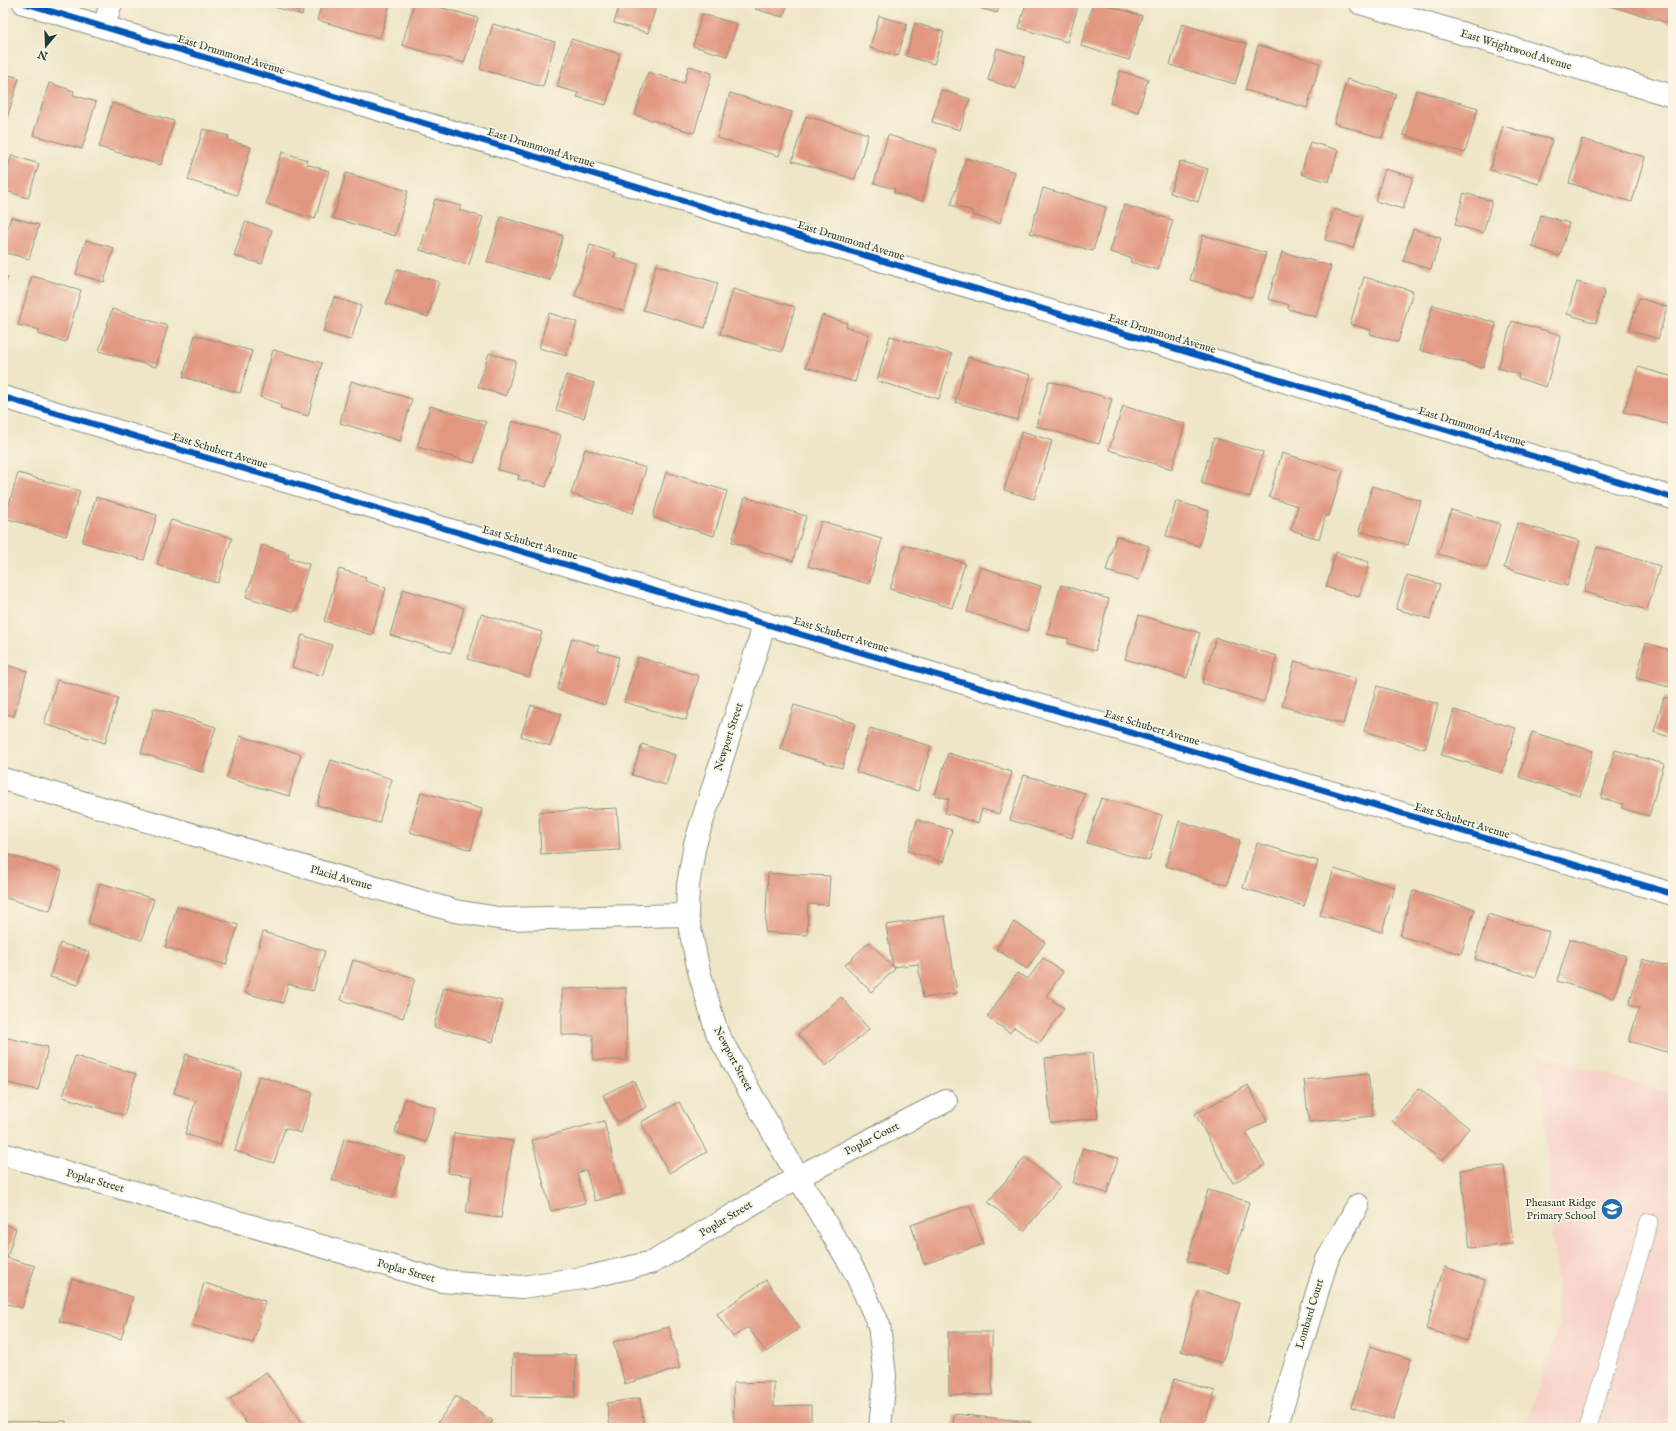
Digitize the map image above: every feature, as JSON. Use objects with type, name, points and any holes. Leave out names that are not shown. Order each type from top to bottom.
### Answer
[{"type":"street","name":"East Drummond Avenue","points":[[24,3],[1673,498]]},
{"type":"street","points":[[104,27],[111,3]]},
{"type":"street","name":"East Wrightwood Avenue","points":[[1360,3],[1673,96]]},
{"type":"street","name":"East Schubert Avenue","points":[[3,397],[1673,894]]},
{"type":"street","name":"Newport Street","points":[[765,623],[695,844],[688,884],[687,915],[699,971],[717,1033],[798,1177],[855,1272],[878,1325],[885,1376],[880,1428]]},
{"type":"street","name":"Placid Avenue","points":[[3,779],[455,911],[504,919],[687,915]]},
{"type":"street","name":"Poplar Court","points":[[798,1177],[946,1101]]},
{"type":"street","name":"Poplar Street","points":[[3,1154],[442,1281],[522,1287],[589,1277],[654,1262],[798,1177]]},
{"type":"street","name":"Lombard Court","points":[[1276,1428],[1326,1260],[1358,1205]]},
{"type":"lane","points":[[1588,1428],[1649,1222]]},
{"type":"shaded area","name":"Pheasant Ridge Primary School","points":[[1540,1054],[1673,1094],[1673,1428],[1525,1428],[1559,1325]]},
{"type":"building","points":[[260,3],[305,3],[302,15]]},
{"type":"building","points":[[322,3],[390,3],[380,38],[317,20]]},
{"type":"building","points":[[414,3],[426,3],[478,18],[464,63],[402,45]]},
{"type":"building","points":[[620,3],[657,3],[648,33],[614,23]]},
{"type":"building","points":[[757,3],[788,3],[783,17],[755,9]]},
{"type":"building","points":[[963,3],[1000,3],[997,13]]},
{"type":"building","points":[[1026,3],[1079,3],[1067,42],[1019,28]]},
{"type":"building","points":[[1093,3],[1100,3],[1142,16],[1129,60],[1081,46]]},
{"type":"building","points":[[1611,3],[1673,3],[1672,24],[1610,6]]},
{"type":"building","points":[[702,14],[737,24],[727,56],[693,46]]},
{"type":"building","points":[[879,16],[907,24],[898,56],[870,48]]},
{"type":"building","points":[[915,23],[944,32],[934,64],[906,56]]},
{"type":"building","points":[[493,24],[555,42],[543,87],[480,69]]},
{"type":"building","points":[[1182,24],[1247,44],[1235,84],[1170,65]]},
{"type":"building","points":[[571,39],[620,54],[606,105],[577,97],[579,93],[557,87]]},
{"type":"building","points":[[1258,45],[1320,63],[1307,108],[1245,90]]},
{"type":"building","points":[[997,48],[1025,57],[1016,89],[988,80]]},
{"type":"building","points":[[689,66],[712,73],[694,133],[635,115],[648,72],[684,83]]},
{"type":"building","points":[[1120,71],[1148,79],[1138,112],[1110,103]]},
{"type":"building","points":[[3,73],[19,78],[5,125],[3,125]]},
{"type":"building","points":[[1347,79],[1396,94],[1382,138],[1334,123]]},
{"type":"building","points":[[49,83],[74,91],[73,95],[96,102],[82,149],[33,135]]},
{"type":"building","points":[[941,90],[970,99],[960,130],[932,122]]},
{"type":"building","points":[[1416,90],[1478,108],[1465,153],[1403,135]]},
{"type":"building","points":[[730,93],[792,112],[779,156],[717,138]]},
{"type":"building","points":[[112,103],[174,121],[161,165],[99,147]]},
{"type":"building","points":[[806,116],[868,134],[855,179],[792,161]]},
{"type":"building","points":[[1503,126],[1552,140],[1539,184],[1490,170]]},
{"type":"building","points":[[203,129],[229,136],[228,140],[251,147],[237,195],[188,180]]},
{"type":"building","points":[[888,135],[937,150],[922,201],[894,193],[895,189],[874,183]]},
{"type":"building","points":[[1582,139],[1645,157],[1632,202],[1569,183]]},
{"type":"building","points":[[1310,142],[1338,150],[1329,182],[1301,174]]},
{"type":"building","points":[[282,152],[307,160],[306,164],[329,171],[315,219],[266,204]]},
{"type":"building","points":[[12,155],[39,164],[28,198],[3,190],[3,181]]},
{"type":"building","points":[[966,158],[1015,172],[1000,223],[972,215],[973,211],[951,205]]},
{"type":"building","points":[[1180,161],[1208,169],[1198,202],[1170,193]]},
{"type":"building","points":[[1385,169],[1413,177],[1403,209],[1375,201]]},
{"type":"building","points":[[346,173],[408,191],[395,236],[333,218]]},
{"type":"building","points":[[1043,188],[1106,207],[1093,251],[1030,233]]},
{"type":"building","points":[[1464,193],[1492,201],[1483,233],[1455,225]]},
{"type":"building","points":[[435,199],[461,206],[459,210],[483,217],[469,265],[420,250]]},
{"type":"building","points":[[1124,205],[1173,220],[1158,270],[1130,262],[1131,258],[1110,252]]},
{"type":"building","points":[[1334,209],[1363,217],[1353,248],[1325,240]]},
{"type":"building","points":[[1541,215],[1569,223],[1560,256],[1532,247]]},
{"type":"building","points":[[11,217],[39,225],[29,259],[3,252],[3,244]]},
{"type":"building","points":[[501,217],[563,236],[550,280],[487,262]]},
{"type":"building","points":[[245,222],[272,230],[262,264],[234,256]]},
{"type":"building","points":[[1413,229],[1441,238],[1431,269],[1403,261]]},
{"type":"building","points":[[1203,235],[1266,253],[1252,298],[1190,280]]},
{"type":"building","points":[[86,240],[114,248],[104,282],[76,274]]},
{"type":"building","points":[[590,245],[616,253],[614,257],[638,264],[624,311],[575,296]]},
{"type":"building","points":[[1282,252],[1331,266],[1316,317],[1288,309],[1289,305],[1268,299]]},
{"type":"building","points":[[656,265],[718,283],[705,328],[643,310]]},
{"type":"building","points":[[397,269],[439,282],[428,317],[386,304]]},
{"type":"building","points":[[3,276],[8,277],[3,292]]},
{"type":"building","points":[[32,276],[81,290],[66,342],[38,334],[40,330],[18,325]]},
{"type":"building","points":[[1364,277],[1413,291],[1398,342],[1370,334],[1371,330],[1350,324]]},
{"type":"building","points":[[1577,282],[1605,290],[1596,323],[1567,314]]},
{"type":"building","points":[[733,289],[795,307],[782,352],[720,334]]},
{"type":"building","points":[[334,297],[361,306],[351,340],[323,332]]},
{"type":"building","points":[[1639,298],[1667,307],[1658,339],[1629,330]]},
{"type":"building","points":[[1433,305],[1496,323],[1483,368],[1420,350]]},
{"type":"building","points":[[112,309],[168,326],[156,367],[99,351]]},
{"type":"building","points":[[549,313],[577,322],[566,356],[539,348]]},
{"type":"building","points":[[822,315],[847,323],[846,327],[869,334],[855,382],[806,367]]},
{"type":"building","points":[[1512,321],[1561,335],[1546,387],[1518,378],[1519,374],[1498,368]]},
{"type":"building","points":[[195,335],[252,351],[240,393],[183,377]]},
{"type":"building","points":[[890,336],[952,354],[939,399],[877,381]]},
{"type":"building","points":[[273,350],[322,363],[308,416],[280,408],[281,404],[260,397]]},
{"type":"building","points":[[489,353],[516,361],[506,396],[478,387]]},
{"type":"building","points":[[968,357],[1031,375],[1017,420],[955,402]]},
{"type":"building","points":[[1638,367],[1673,377],[1673,426],[1624,412]]},
{"type":"building","points":[[566,375],[594,383],[584,418],[556,410]]},
{"type":"building","points":[[351,381],[412,399],[400,441],[340,423]]},
{"type":"building","points":[[1049,381],[1112,399],[1099,444],[1036,426]]},
{"type":"building","points":[[430,406],[486,422],[474,463],[417,447]]},
{"type":"building","points":[[1123,406],[1185,424],[1172,469],[1109,450]]},
{"type":"building","points":[[512,421],[561,435],[546,487],[518,479],[519,475],[498,470]]},
{"type":"building","points":[[1022,431],[1052,441],[1034,499],[1004,490]]},
{"type":"building","points":[[1214,438],[1263,452],[1250,497],[1201,483]]},
{"type":"building","points":[[585,449],[646,468],[633,513],[571,494]]},
{"type":"building","points":[[1282,453],[1343,471],[1329,516],[1326,515],[1319,539],[1291,530],[1298,506],[1269,497]]},
{"type":"building","points":[[666,472],[727,491],[714,536],[653,517]]},
{"type":"building","points":[[18,473],[80,491],[66,536],[5,518]]},
{"type":"building","points":[[1372,486],[1421,501],[1408,545],[1359,531]]},
{"type":"building","points":[[96,497],[157,515],[144,560],[82,542]]},
{"type":"building","points":[[745,497],[806,516],[793,561],[732,542]]},
{"type":"building","points":[[1176,501],[1209,511],[1199,546],[1166,536]]},
{"type":"building","points":[[1451,510],[1500,524],[1487,568],[1438,554]]},
{"type":"building","points":[[171,520],[232,538],[218,583],[157,565]]},
{"type":"building","points":[[821,521],[882,539],[869,584],[808,566]]},
{"type":"building","points":[[1517,523],[1580,541],[1567,586],[1504,568]]},
{"type":"building","points":[[1116,536],[1149,546],[1139,580],[1106,571]]},
{"type":"building","points":[[262,545],[289,553],[288,558],[309,564],[295,612],[246,597]]},
{"type":"building","points":[[904,545],[965,563],[952,608],[890,589]]},
{"type":"building","points":[[1597,547],[1660,566],[1647,610],[1584,592]]},
{"type":"building","points":[[1336,552],[1369,562],[1359,597],[1326,587]]},
{"type":"building","points":[[980,567],[1041,586],[1028,631],[967,612]]},
{"type":"building","points":[[339,569],[366,577],[365,581],[386,588],[372,635],[324,621]]},
{"type":"building","points":[[1407,575],[1440,584],[1430,619],[1396,609]]},
{"type":"building","points":[[1061,585],[1109,599],[1095,651],[1067,643],[1069,639],[1047,634]]},
{"type":"building","points":[[403,589],[464,608],[451,653],[390,635]]},
{"type":"building","points":[[481,614],[542,632],[529,677],[468,659]]},
{"type":"building","points":[[1139,615],[1200,633],[1187,678],[1125,659]]},
{"type":"building","points":[[302,635],[332,645],[322,676],[292,667]]},
{"type":"building","points":[[572,638],[599,646],[598,651],[619,657],[605,705],[557,690]]},
{"type":"building","points":[[1216,638],[1277,656],[1264,702],[1202,683]]},
{"type":"building","points":[[1646,643],[1673,651],[1673,672],[1669,687],[1636,678]]},
{"type":"building","points":[[638,657],[699,676],[686,720],[624,702]]},
{"type":"building","points":[[1295,661],[1356,679],[1343,724],[1282,706]]},
{"type":"building","points":[[3,664],[27,671],[14,716],[3,713]]},
{"type":"building","points":[[57,680],[118,698],[105,743],[44,724]]},
{"type":"building","points":[[1377,686],[1438,704],[1425,749],[1364,731]]},
{"type":"building","points":[[1664,697],[1673,700],[1673,738],[1654,732]]},
{"type":"building","points":[[531,705],[561,714],[550,746],[521,736]]},
{"type":"building","points":[[794,705],[855,723],[842,768],[780,749]]},
{"type":"building","points":[[154,708],[216,727],[202,772],[141,753]]},
{"type":"building","points":[[1454,710],[1516,728],[1502,773],[1441,755]]},
{"type":"building","points":[[870,728],[931,746],[918,791],[856,772]]},
{"type":"building","points":[[1532,732],[1593,751],[1580,796],[1519,777]]},
{"type":"building","points":[[240,736],[301,754],[289,796],[227,778]]},
{"type":"building","points":[[642,744],[675,755],[666,785],[632,775]]},
{"type":"building","points":[[1615,750],[1664,764],[1649,816],[1621,808],[1623,804],[1601,798]]},
{"type":"building","points":[[948,753],[1012,772],[999,814],[982,809],[978,823],[945,813],[949,799],[935,795]]},
{"type":"building","points":[[331,760],[392,779],[379,823],[317,805]]},
{"type":"building","points":[[1024,775],[1085,793],[1072,838],[1010,820]]},
{"type":"building","points":[[421,792],[482,809],[471,850],[410,832]]},
{"type":"building","points":[[1101,798],[1162,815],[1149,861],[1087,843]]},
{"type":"building","points":[[617,808],[620,850],[541,854],[539,812]]},
{"type":"building","points":[[917,820],[952,830],[943,862],[908,851]]},
{"type":"building","points":[[1179,821],[1240,840],[1227,885],[1166,866]]},
{"type":"building","points":[[1257,843],[1318,861],[1304,906],[1243,888]]},
{"type":"building","points":[[3,853],[62,871],[50,911],[3,897]]},
{"type":"building","points":[[1334,869],[1395,887],[1382,932],[1320,915]]},
{"type":"building","points":[[768,873],[830,876],[828,905],[808,904],[807,935],[765,932]]},
{"type":"building","points":[[100,883],[154,899],[142,940],[88,923]]},
{"type":"building","points":[[1413,891],[1475,909],[1461,954],[1400,936]]},
{"type":"building","points":[[177,906],[238,925],[226,965],[165,947]]},
{"type":"building","points":[[1488,914],[1549,932],[1536,977],[1475,959]]},
{"type":"building","points":[[945,916],[957,993],[923,998],[918,964],[893,967],[886,925]]},
{"type":"building","points":[[1014,922],[1045,942],[1027,969],[996,949]]},
{"type":"building","points":[[263,932],[325,951],[313,991],[288,984],[283,1003],[245,993]]},
{"type":"building","points":[[1570,939],[1626,956],[1614,998],[1557,981]]},
{"type":"building","points":[[869,942],[895,969],[871,992],[845,965]]},
{"type":"building","points":[[60,943],[89,952],[78,985],[50,977]]},
{"type":"building","points":[[1043,958],[1063,972],[1046,996],[1064,1008],[1039,1044],[1014,1027],[1010,1033],[987,1017],[1017,973],[1028,979]]},
{"type":"building","points":[[1642,959],[1673,968],[1673,1054],[1629,1041],[1639,1008],[1629,1005]]},
{"type":"building","points":[[353,960],[415,978],[403,1018],[341,1000]]},
{"type":"building","points":[[444,987],[503,1001],[493,1042],[434,1027]]},
{"type":"building","points":[[626,988],[627,1060],[593,1060],[593,1035],[562,1035],[562,989]]},
{"type":"building","points":[[841,997],[869,1029],[826,1066],[798,1034]]},
{"type":"building","points":[[3,1037],[48,1047],[38,1090],[3,1082]]},
{"type":"building","points":[[1092,1053],[1098,1118],[1051,1123],[1045,1058]]},
{"type":"building","points":[[186,1054],[242,1072],[220,1145],[185,1134],[196,1100],[174,1093]]},
{"type":"building","points":[[75,1056],[136,1074],[124,1115],[63,1097]]},
{"type":"building","points":[[1368,1073],[1373,1116],[1309,1122],[1304,1080]]},
{"type":"building","points":[[259,1076],[313,1093],[301,1133],[285,1128],[274,1163],[235,1151]]},
{"type":"building","points":[[633,1080],[647,1107],[617,1122],[603,1095]]},
{"type":"building","points":[[1248,1085],[1267,1121],[1246,1132],[1265,1165],[1233,1183],[1195,1114]]},
{"type":"building","points":[[1419,1088],[1469,1128],[1442,1161],[1392,1121]]},
{"type":"building","points":[[405,1099],[436,1108],[426,1142],[395,1132]]},
{"type":"building","points":[[679,1102],[707,1152],[669,1173],[641,1122]]},
{"type":"building","points":[[604,1121],[622,1194],[595,1201],[586,1170],[577,1173],[585,1203],[551,1211],[532,1140]]},
{"type":"building","points":[[454,1133],[513,1141],[501,1218],[466,1213],[472,1176],[448,1173]]},
{"type":"building","points":[[344,1139],[405,1157],[393,1198],[332,1180]]},
{"type":"building","points":[[1083,1148],[1118,1158],[1107,1193],[1073,1183]]},
{"type":"building","points":[[1025,1157],[1060,1187],[1024,1231],[988,1202]]},
{"type":"building","points":[[1504,1166],[1513,1244],[1470,1248],[1461,1170]]},
{"type":"building","points":[[1208,1190],[1249,1202],[1228,1273],[1187,1261]]},
{"type":"building","points":[[970,1205],[983,1244],[924,1264],[911,1225]]},
{"type":"building","points":[[3,1224],[16,1228],[7,1258],[35,1266],[22,1308],[3,1303]]},
{"type":"building","points":[[1444,1267],[1485,1280],[1467,1341],[1426,1329]]},
{"type":"building","points":[[72,1279],[133,1297],[121,1339],[59,1321]]},
{"type":"building","points":[[766,1280],[800,1328],[766,1352],[748,1327],[733,1337],[717,1314]]},
{"type":"building","points":[[204,1283],[265,1301],[253,1343],[192,1325]]},
{"type":"building","points":[[1199,1290],[1240,1303],[1222,1363],[1181,1351]]},
{"type":"building","points":[[669,1327],[680,1368],[625,1384],[613,1342]]},
{"type":"building","points":[[948,1332],[992,1332],[992,1395],[949,1395]]},
{"type":"building","points":[[1370,1346],[1411,1359],[1393,1420],[1351,1407]]},
{"type":"building","points":[[513,1354],[576,1355],[575,1397],[512,1396]]},
{"type":"building","points":[[266,1372],[304,1425],[299,1428],[250,1428],[230,1399]]},
{"type":"building","points":[[1174,1379],[1215,1391],[1203,1428],[1159,1428]]},
{"type":"building","points":[[774,1382],[774,1406],[811,1405],[811,1428],[734,1428],[733,1383]]},
{"type":"building","points":[[456,1396],[493,1421],[488,1428],[434,1428]]},
{"type":"building","points":[[640,1398],[644,1428],[610,1428],[607,1403]]},
{"type":"building","points":[[954,1414],[1031,1422],[1030,1428],[953,1428]]},
{"type":"building","points":[[66,1421],[66,1428],[3,1428],[3,1422]]},
{"type":"cycle path","points":[[24,3],[1673,498]]},
{"type":"cycle path","points":[[3,397],[1673,894]]},
{"type":"place","name":"Pheasant Ridge Primary School","points":[[1612,1209]]}]
